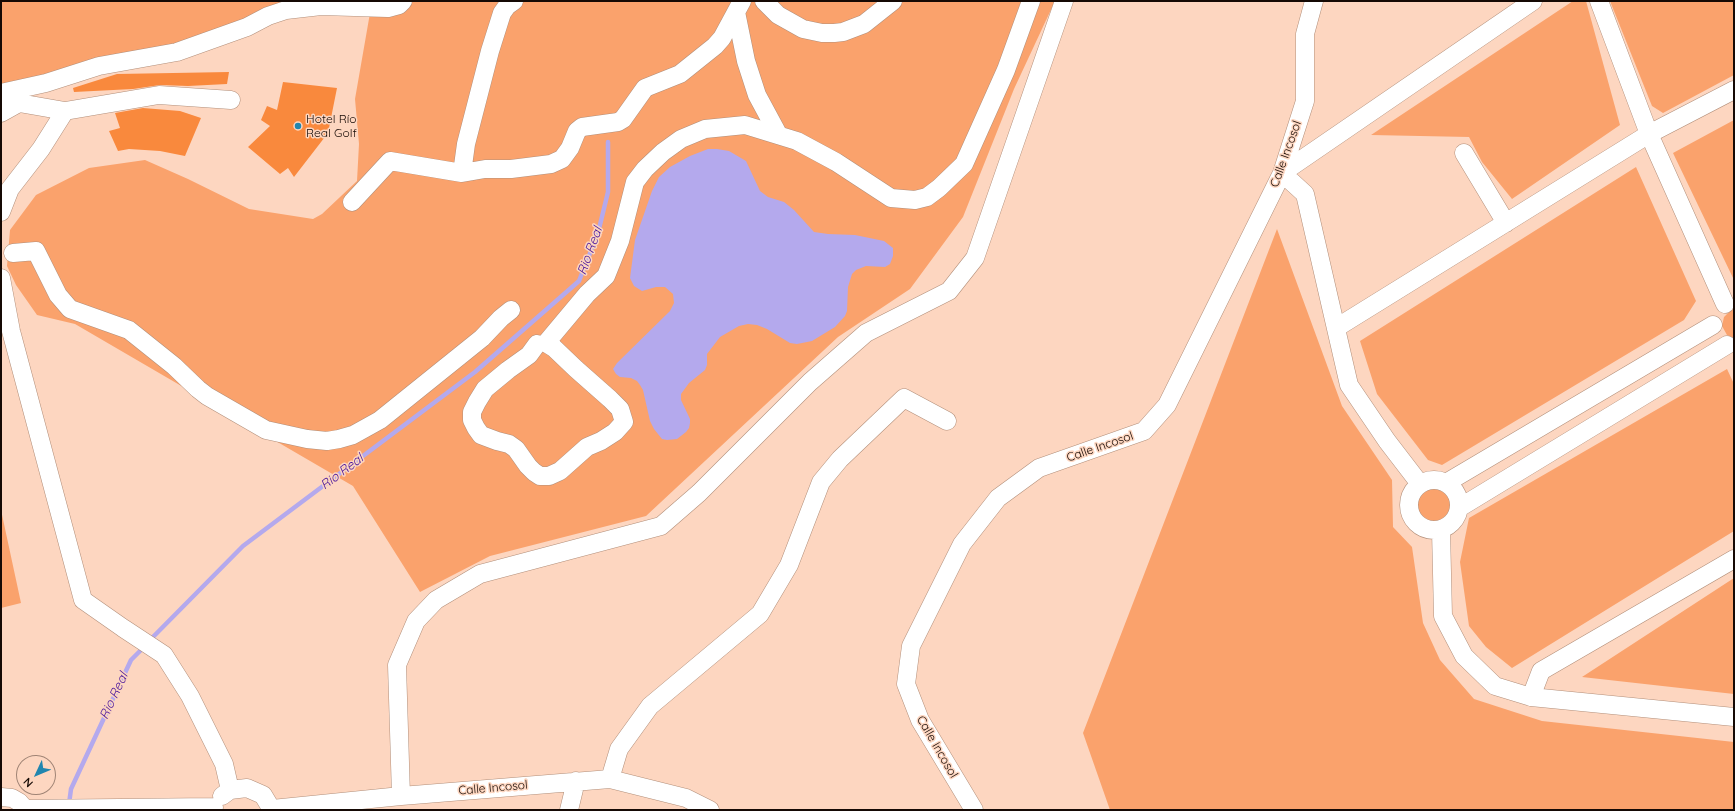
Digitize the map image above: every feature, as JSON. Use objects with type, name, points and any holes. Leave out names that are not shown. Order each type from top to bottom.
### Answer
[{"type":"street","points":[[1,93],[46,83],[99,66],[177,52],[247,27],[268,16],[286,10],[321,6],[388,8],[399,5],[403,1]]},
{"type":"street","points":[[462,173],[466,144],[490,51],[502,13],[507,6],[514,1]]},
{"type":"street","points":[[764,1],[778,15],[803,29],[834,33],[843,32],[864,24],[884,10],[893,1]]},
{"type":"street","points":[[537,344],[529,355],[485,389],[476,402],[472,412],[472,420],[476,428],[482,434],[497,441],[509,444],[516,449],[534,472],[540,476],[549,476],[560,471],[587,447],[601,441],[615,432],[624,422],[620,409],[610,398],[554,348],[546,343],[587,294],[606,276],[620,241],[635,182],[645,169],[663,152],[681,139],[705,130],[745,125],[797,141],[836,162],[891,198],[916,200],[927,197],[939,188],[964,164],[1006,70],[1031,1]]},
{"type":"street","points":[[401,796],[397,665],[416,621],[436,600],[480,574],[661,526],[699,493],[810,382],[866,333],[949,291],[975,258],[1064,1]]},
{"type":"street","name":"Calle Incosol","points":[[974,810],[920,720],[906,684],[911,646],[962,544],[998,498],[1039,468],[1144,432],[1167,405],[1282,173],[1305,101],[1305,34],[1314,1]]},
{"type":"street","points":[[1420,484],[1387,441],[1349,385],[1305,194],[1282,173],[1533,1]]},
{"type":"street","points":[[1459,508],[1730,345],[1717,337],[1713,325],[1716,313],[1729,303],[1649,134],[1599,1]]},
{"type":"street","points":[[352,202],[390,161],[462,173],[485,169],[511,169],[551,164],[562,159],[570,148],[577,131],[582,127],[618,122],[623,119],[645,88],[680,74],[694,64],[722,38],[739,6]]},
{"type":"street","points":[[739,6],[746,61],[757,95],[778,134]]},
{"type":"street","points":[[1336,328],[1649,134],[1734,90]]},
{"type":"street","points":[[1,113],[19,103],[65,111],[159,95],[231,100]]},
{"type":"street","points":[[1,212],[10,189],[40,149],[65,111]]},
{"type":"street","points":[[1464,153],[1506,222]]},
{"type":"street","points":[[13,253],[36,252],[58,295],[70,309],[128,330],[174,366],[207,396],[266,430],[307,439],[327,441],[339,439],[353,435],[380,420],[482,338],[511,310]]},
{"type":"street","points":[[1,278],[11,331],[83,600],[122,628],[164,655],[190,696],[224,764],[230,790]]},
{"type":"street","points":[[1446,483],[1713,325]]},
{"type":"street","points":[[610,779],[619,749],[650,706],[760,614],[789,565],[822,482],[840,458],[904,398],[947,421]]},
{"type":"street","points":[[1433,480],[1446,483],[1456,493],[1459,508],[1454,521],[1441,530],[1433,531],[1425,529],[1412,519],[1408,504],[1410,496],[1420,484],[1433,480]]},
{"type":"street","points":[[1441,530],[1443,616],[1464,656],[1495,686],[1531,697],[1734,717]]},
{"type":"street","points":[[1531,697],[1541,671],[1734,559]]},
{"type":"street","name":"Calle Incosol","points":[[272,810],[401,796],[610,779],[686,798],[710,810]]},
{"type":"street","points":[[569,810],[576,782]]},
{"type":"street","points":[[1,797],[12,798],[19,802],[25,810],[51,808],[214,809],[221,797],[230,790],[247,788],[263,795],[272,810]]},
{"type":"shaded area","points":[[1,1],[1055,1],[1014,89],[963,217],[910,289],[838,337],[646,516],[490,556],[420,592],[353,486],[75,324],[37,315],[16,285],[7,266],[10,230],[36,195],[89,168],[145,160],[249,209],[313,219],[322,214],[357,181],[359,144],[355,99],[370,13],[288,13],[38,91],[1,114]]},
{"type":"shaded area","points":[[1573,1],[1586,1],[1620,125],[1512,199],[1482,162],[1469,137],[1371,135]]},
{"type":"shaded area","points":[[1610,1],[1734,1],[1734,75],[1663,113],[1652,106]]},
{"type":"shaded area","points":[[1734,120],[1734,280],[1673,153]]},
{"type":"shaded area","points":[[708,149],[729,151],[746,161],[760,191],[768,197],[784,202],[794,210],[814,232],[855,235],[884,241],[893,248],[893,256],[890,264],[885,267],[866,266],[856,270],[852,274],[848,287],[847,311],[845,316],[835,327],[812,341],[797,344],[790,343],[767,329],[757,325],[748,324],[739,326],[720,337],[707,354],[707,365],[705,370],[689,383],[681,394],[681,400],[690,419],[689,428],[677,439],[667,440],[662,439],[654,429],[650,421],[643,390],[637,381],[631,378],[620,377],[613,369],[617,363],[670,311],[674,303],[673,294],[665,287],[656,287],[642,291],[634,286],[630,278],[635,240],[652,191],[659,177],[670,167],[690,156]]},
{"type":"shaded area","points":[[1636,167],[1696,301],[1684,320],[1442,465],[1428,460],[1377,394],[1360,341]]},
{"type":"shaded area","points":[[1277,229],[1342,406],[1392,480],[1393,527],[1412,547],[1423,623],[1440,660],[1474,699],[1542,721],[1734,742],[1734,810],[1110,810],[1083,733]]},
{"type":"shaded area","points":[[1731,310],[1734,310],[1734,338],[1727,335],[1722,326],[1724,317]]},
{"type":"shaded area","points":[[1727,369],[1734,384],[1734,531],[1512,668],[1486,647],[1469,626],[1460,562],[1469,518]]},
{"type":"shaded area","points":[[1431,489],[1437,489],[1446,493],[1450,505],[1446,517],[1437,521],[1431,521],[1422,517],[1418,508],[1418,502],[1422,493]]},
{"type":"shaded area","points":[[1,510],[21,603],[1,608]]},
{"type":"shaded area","points":[[1734,578],[1734,694],[1582,677]]},
{"type":"building","points":[[229,72],[227,84],[188,86],[160,85],[133,89],[74,92],[73,88],[117,74]]},
{"type":"building","points":[[283,82],[337,88],[328,133],[294,177],[288,168],[280,174],[248,147],[270,126],[261,120],[267,106],[277,110]]},
{"type":"building","points":[[143,108],[180,111],[201,118],[185,156],[160,151],[129,149],[118,151],[109,131],[120,128],[115,113]]},
{"type":"waterway","name":"Rio Real","points":[[149,641],[243,546],[475,372],[579,281],[598,233],[608,192],[608,142]]},
{"type":"waterway","name":"Rio Real","points":[[69,804],[71,789],[131,660],[144,647]]},
{"type":"place","name":"Hotel Río Real Golf","points":[[298,126]]}]
